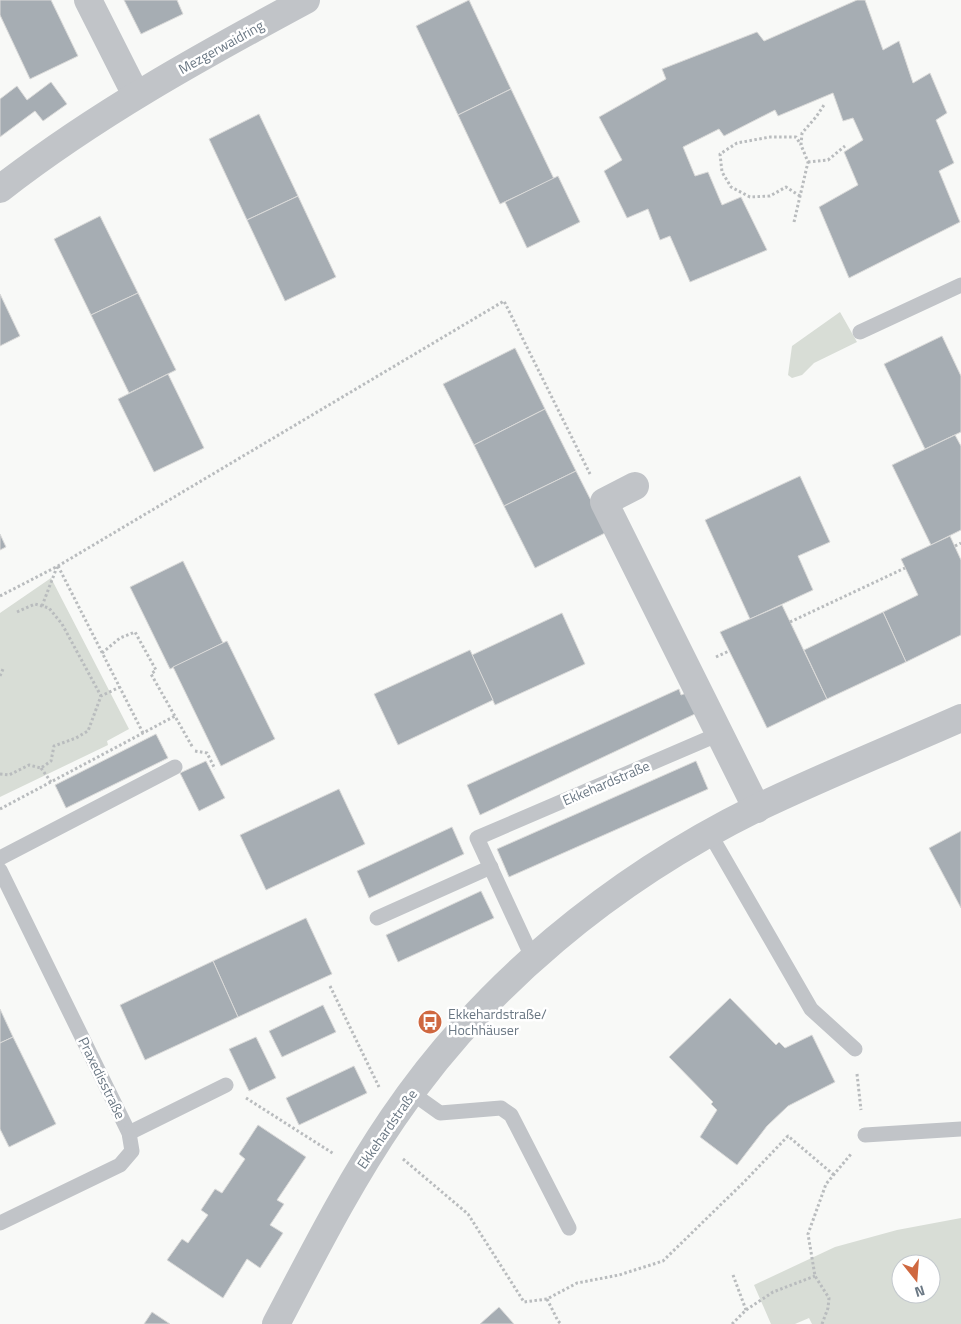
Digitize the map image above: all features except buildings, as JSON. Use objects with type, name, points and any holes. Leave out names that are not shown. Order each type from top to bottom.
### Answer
[{"type":"street","points":[[88,0],[136,95]]},
{"type":"street","name":"Mezgerwaidring","points":[[0,189],[68,139],[136,95],[306,0]]},
{"type":"street","points":[[635,486],[604,502],[757,808]]},
{"type":"street","name":"Ekkehardstraße","points":[[276,1324],[359,1170],[393,1117],[454,1039],[533,959],[596,907],[652,867],[710,834],[757,808],[961,718]]},
{"type":"lane","points":[[860,332],[961,285]]},
{"type":"lane","name":"Ekkehardstraße","points":[[533,959],[478,838],[719,734]]},
{"type":"lane","points":[[0,858],[175,766]]},
{"type":"lane","points":[[710,834],[811,1009],[855,1049]]},
{"type":"lane","points":[[376,918],[491,867]]},
{"type":"lane","name":"Praxedisstraße","points":[[0,870],[129,1133],[132,1151],[120,1165],[0,1224]]},
{"type":"lane","points":[[129,1133],[226,1085]]},
{"type":"lane","points":[[412,1093],[440,1113],[501,1108],[511,1115],[569,1228]]},
{"type":"lane","points":[[865,1135],[961,1129]]},
{"type":"path","points":[[801,144],[802,133],[824,105]]},
{"type":"path","points":[[794,222],[808,162],[796,137],[770,137],[737,143],[720,154],[722,172],[731,187],[750,197],[770,196],[786,187],[800,196]]},
{"type":"path","points":[[808,162],[828,160],[845,146]]},
{"type":"path","points":[[0,596],[58,566],[504,301],[604,502]]},
{"type":"path","points":[[955,546],[961,543]]},
{"type":"path","points":[[42,606],[58,566]]},
{"type":"path","points":[[58,566],[143,733]]},
{"type":"path","points":[[790,622],[905,568]]},
{"type":"path","points":[[17,612],[35,604],[49,608],[62,624],[101,696]]},
{"type":"path","points":[[102,653],[120,638],[135,632],[156,670],[151,674],[194,751]]},
{"type":"path","points":[[0,676],[3,669]]},
{"type":"path","points":[[42,768],[51,762],[54,746],[76,738],[88,731],[101,696],[120,686]]},
{"type":"path","points":[[0,809],[174,716]]},
{"type":"path","points":[[175,766],[194,751],[207,753],[215,769]]},
{"type":"path","points":[[0,774],[9,775],[29,765],[42,768],[51,782]]},
{"type":"path","points":[[330,986],[393,1117]]},
{"type":"path","points":[[226,1085],[359,1170]]},
{"type":"path","points":[[822,1324],[828,1308],[829,1298],[815,1276],[808,1234],[826,1184],[865,1135],[860,1103]]},
{"type":"path","points":[[745,1181],[788,1136],[834,1175]]},
{"type":"path","points":[[733,1275],[746,1310]]},
{"type":"path","points":[[732,1324],[746,1310],[773,1292],[815,1276]]},
{"type":"path","points":[[547,1299],[561,1324]]},
{"type":"shaded area","points":[[840,312],[857,342],[814,363],[802,375],[792,378],[788,375],[792,346]]},
{"type":"shaded area","points":[[51,578],[129,729],[107,741],[108,745],[0,797],[0,613]]},
{"type":"shaded area","points":[[961,1218],[961,1324],[812,1324],[809,1318],[795,1324],[771,1324],[754,1285],[835,1247],[897,1230]]},
{"type":"place","name":"Ekkehardstraße/ Hochhäuser","points":[[430,1022]]}]
